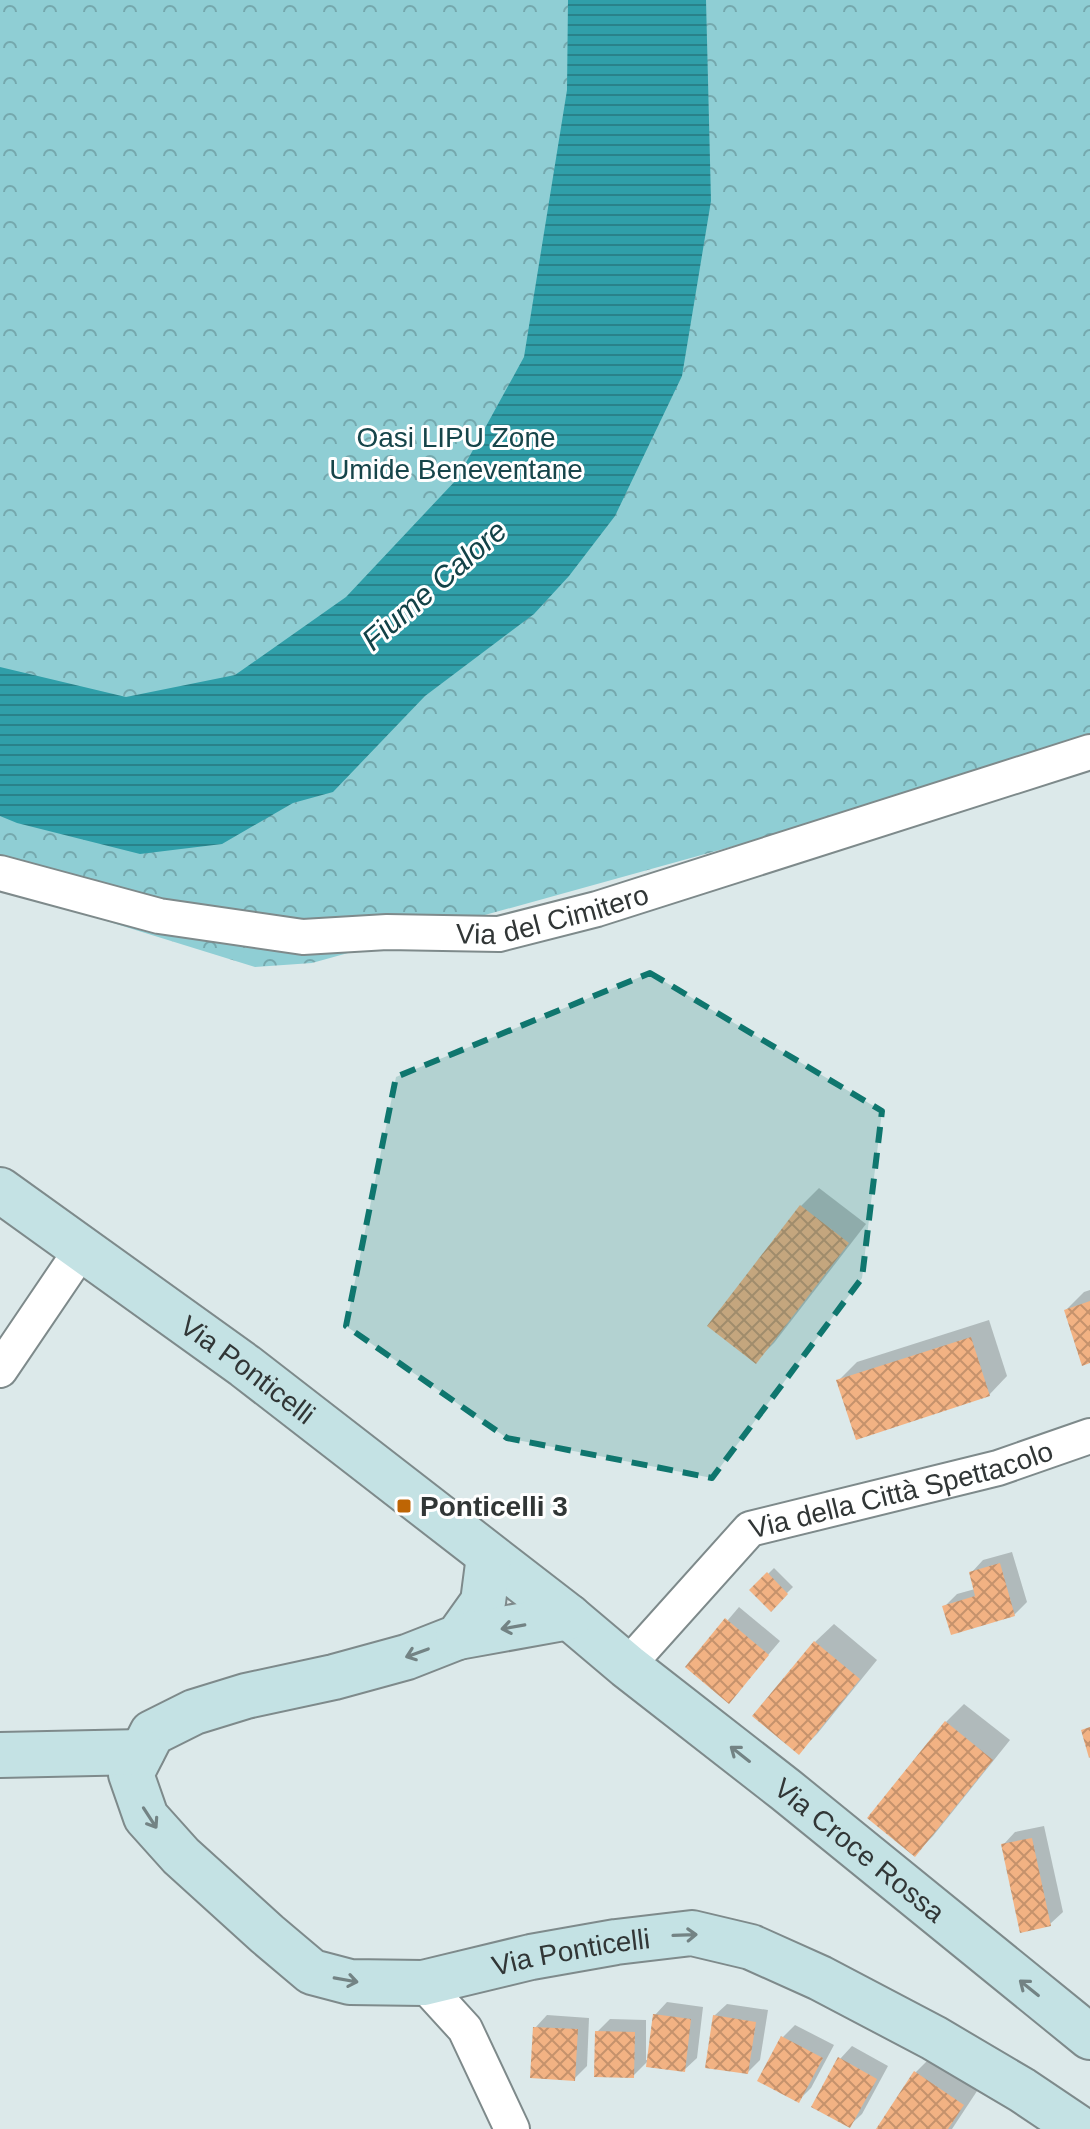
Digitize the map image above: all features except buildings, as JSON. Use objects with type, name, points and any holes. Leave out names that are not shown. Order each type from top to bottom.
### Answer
[{"type":"street","name":"Via del Cimitero","points":[[0,873],[159,916],[303,937],[387,932],[499,934],[597,909],[1090,752]]},
{"type":"street","name":"Via Ponticelli","points":[[0,1190],[245,1366],[569,1617],[627,1666]]},
{"type":"street","points":[[0,1370],[82,1249]]},
{"type":"street","name":"Via della Città Spettacolo","points":[[627,1666],[750,1529],[998,1468],[1090,1436]]},
{"type":"street","points":[[458,1637],[483,1602],[489,1556]]},
{"type":"street","points":[[0,1755],[142,1752],[152,1733],[194,1712],[246,1696],[407,1657],[458,1637],[569,1617]]},
{"type":"street","name":"Via Croce Rossa","points":[[627,1666],[786,1790],[1090,2037]]},
{"type":"street","name":"Via Ponticelli","points":[[142,1752],[131,1774],[146,1817],[181,1856],[312,1972],[350,1982],[423,1983],[531,1957],[692,1933],[751,1947],[820,1978],[934,2038],[1022,2090],[1080,2129]]},
{"type":"street","points":[[423,1983],[465,2029],[512,2129]]},
{"type":"highlighted area","points":[[650,973],[882,1111],[862,1278],[712,1478],[507,1438],[346,1326],[396,1077]]},
{"type":"green space","name":"Oasi LIPU Zone Umide Beneventane","points":[[0,0],[1090,0],[1090,748],[938,795],[752,841],[312,963],[255,967],[0,888]]},
{"type":"water","name":"Fiume Calore","points":[[568,0],[706,0],[711,201],[682,376],[615,516],[569,576],[534,614],[425,696],[333,792],[293,803],[222,844],[140,854],[0,816],[0,667],[126,697],[235,675],[346,597],[457,479],[524,357],[567,90]]},
{"type":"place","name":"Ponticelli 3","points":[[404,1506]]}]
